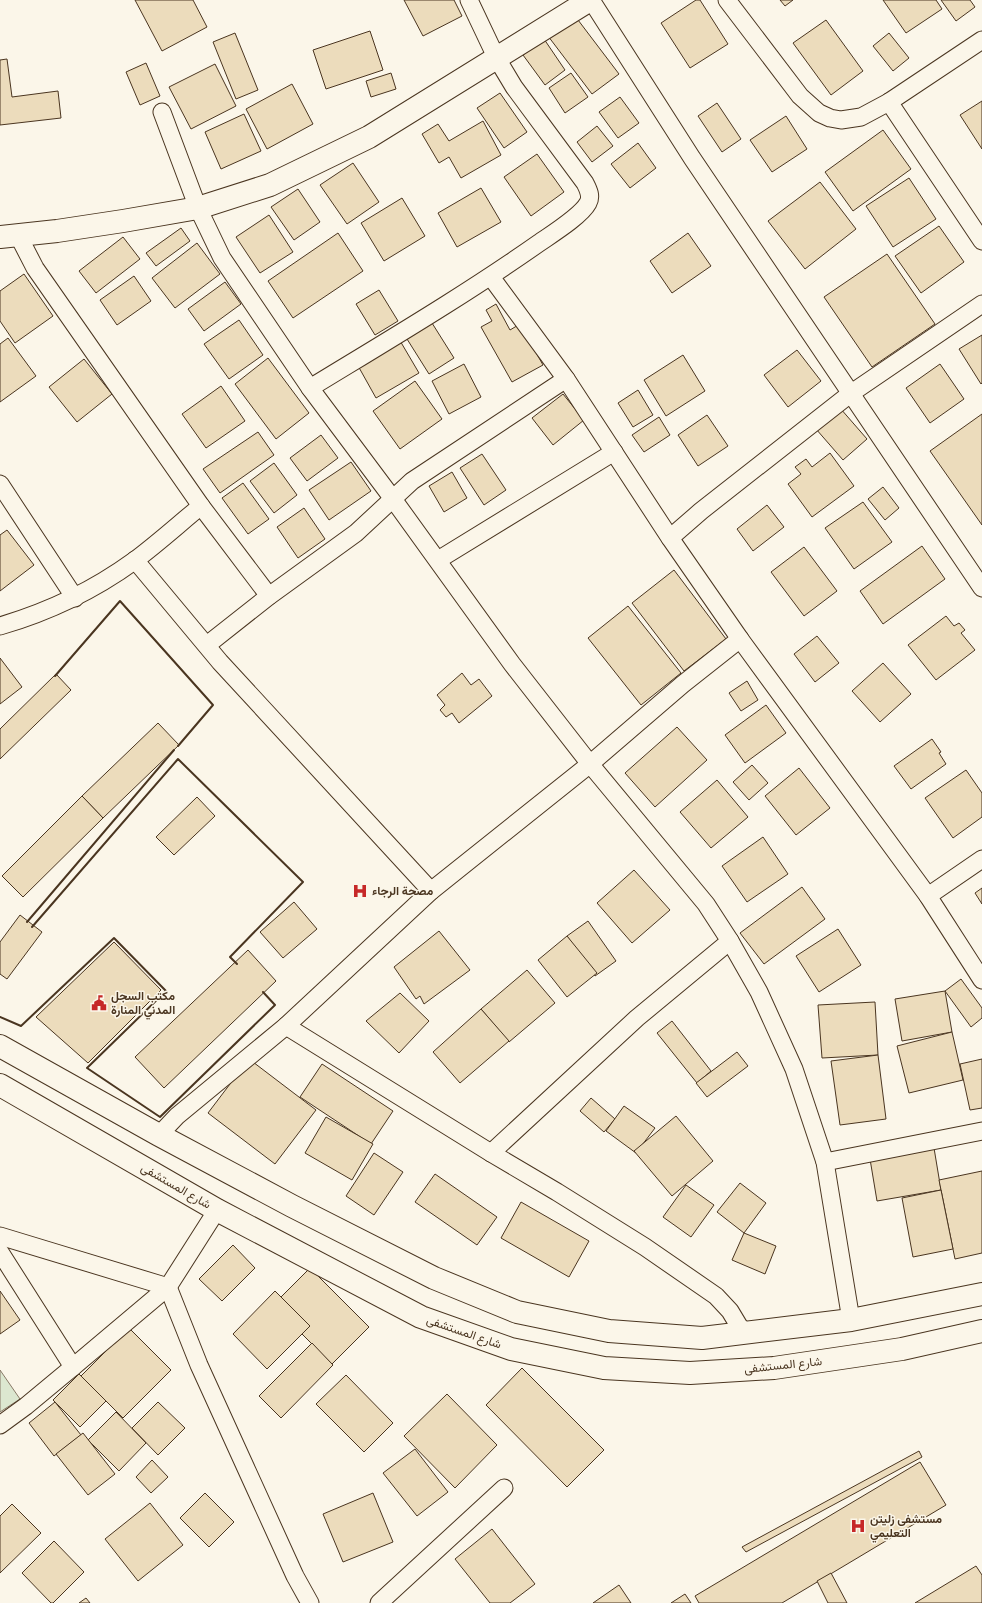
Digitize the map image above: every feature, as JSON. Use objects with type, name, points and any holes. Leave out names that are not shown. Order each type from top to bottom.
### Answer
[{"type":"main road","points":[[9,236],[57,231],[198,208],[270,185],[369,137],[590,0]]},
{"type":"main road","points":[[0,1046],[159,1135],[292,1206],[434,1278],[517,1312],[609,1331],[702,1338],[747,1334],[851,1320],[982,1294]]},
{"type":"main road","name":"شارع المستشفى","points":[[0,1085],[217,1210],[421,1317],[511,1349],[604,1368],[690,1373],[774,1368],[902,1349],[982,1331]]},
{"type":"street","points":[[310,388],[491,277],[562,226],[584,208],[589,201],[589,191],[564,153],[514,87],[496,57],[469,0]]},
{"type":"street","points":[[590,0],[692,158],[982,588]]},
{"type":"street","points":[[727,0],[800,96],[819,113],[830,118],[841,120],[861,117],[889,102],[982,40]]},
{"type":"street","points":[[889,102],[982,241]]},
{"type":"street","points":[[162,112],[198,208],[222,258],[310,388],[438,560],[512,664],[590,764],[706,904],[730,941],[759,992],[794,1068],[825,1162],[851,1320]]},
{"type":"street","points":[[9,236],[35,268],[201,506],[269,596]]},
{"type":"street","points":[[491,277],[566,379],[670,538],[740,639],[928,896],[982,980]]},
{"type":"street","points":[[670,538],[700,511],[850,394],[982,304]]},
{"type":"street","points":[[207,645],[269,596],[356,533],[412,480],[566,379]]},
{"type":"street","points":[[438,560],[614,452]]},
{"type":"street","points":[[0,484],[75,598]]},
{"type":"street","points":[[0,626],[18,621],[75,598],[106,580],[135,560],[201,506]]},
{"type":"street","points":[[135,560],[220,662],[432,891]]},
{"type":"street","points":[[159,1135],[177,1116],[286,1026],[432,891],[590,764],[683,684],[740,639]]},
{"type":"street","points":[[928,896],[982,859]]},
{"type":"street","points":[[491,1154],[637,1018],[730,941]]},
{"type":"street","points":[[286,1026],[491,1154],[557,1192],[696,1282],[721,1301],[730,1311],[739,1326],[747,1334]]},
{"type":"street","points":[[825,1162],[982,1131]]},
{"type":"street","points":[[0,1425],[26,1406],[168,1287],[217,1210]]},
{"type":"street","points":[[0,1236],[168,1287]]},
{"type":"street","points":[[0,1252],[73,1367]]},
{"type":"street","points":[[168,1287],[199,1365],[295,1576],[310,1603]]},
{"type":"street","points":[[379,1603],[504,1488]]},
{"type":"green space","points":[[0,1370],[20,1399],[0,1412]]},
{"type":"building","points":[[135,0],[193,0],[207,27],[162,51]]},
{"type":"building","points":[[404,0],[454,0],[462,16],[423,36]]},
{"type":"building","points":[[696,0],[700,0],[728,44],[690,68],[661,23]]},
{"type":"building","points":[[780,0],[793,0],[785,6]]},
{"type":"building","points":[[883,0],[936,0],[942,9],[906,33]]},
{"type":"building","points":[[941,0],[970,0],[975,7],[956,21]]},
{"type":"building","points":[[575,16],[619,74],[592,94],[548,36]]},
{"type":"building","points":[[826,20],[863,71],[831,95],[793,43]]},
{"type":"building","points":[[370,31],[383,70],[326,89],[313,50]]},
{"type":"building","points":[[235,33],[258,90],[236,99],[213,42]]},
{"type":"building","points":[[889,33],[909,58],[893,71],[873,46]]},
{"type":"building","points":[[544,39],[565,70],[545,85],[523,55]]},
{"type":"building","points":[[7,59],[12,97],[58,91],[61,118],[0,125],[0,60]]},
{"type":"building","points":[[146,63],[160,96],[140,105],[126,72]]},
{"type":"building","points":[[215,64],[236,106],[191,129],[169,87]]},
{"type":"building","points":[[391,73],[396,89],[371,97],[366,81]]},
{"type":"building","points":[[571,73],[588,97],[565,113],[549,88]]},
{"type":"building","points":[[292,84],[313,124],[267,149],[246,109]]},
{"type":"building","points":[[500,93],[527,132],[504,148],[477,108]]},
{"type":"building","points":[[620,97],[639,123],[618,138],[599,112]]},
{"type":"building","points":[[982,101],[982,149],[960,115]]},
{"type":"building","points":[[717,103],[741,139],[722,152],[698,116]]},
{"type":"building","points":[[244,114],[261,151],[221,169],[205,132]]},
{"type":"building","points":[[786,116],[807,149],[772,172],[750,140]]},
{"type":"building","points":[[483,121],[501,155],[461,178],[449,157],[439,163],[422,134],[438,124],[449,141]]},
{"type":"building","points":[[597,126],[613,146],[592,162],[577,142]]},
{"type":"building","points":[[883,130],[911,169],[853,211],[825,172]]},
{"type":"building","points":[[638,143],[656,168],[630,188],[611,164]]},
{"type":"building","points":[[537,154],[564,192],[531,216],[504,177]]},
{"type":"building","points":[[353,163],[379,202],[347,224],[320,185]]},
{"type":"building","points":[[909,178],[936,219],[893,247],[866,206]]},
{"type":"building","points":[[820,182],[856,229],[805,269],[768,221]]},
{"type":"building","points":[[481,188],[501,222],[457,247],[438,213]]},
{"type":"building","points":[[298,189],[320,222],[294,240],[271,207]]},
{"type":"building","points":[[402,198],[425,236],[384,261],[361,223]]},
{"type":"building","points":[[269,215],[293,252],[260,273],[236,237]]},
{"type":"building","points":[[939,226],[964,262],[921,293],[895,256]]},
{"type":"building","points":[[181,228],[190,241],[156,266],[146,253]]},
{"type":"building","points":[[338,233],[363,271],[293,318],[268,281]]},
{"type":"building","points":[[688,233],[711,266],[672,293],[650,261]]},
{"type":"building","points":[[123,237],[140,259],[96,293],[79,271]]},
{"type":"building","points":[[197,243],[220,274],[175,308],[152,278]]},
{"type":"building","points":[[887,254],[935,324],[872,367],[824,297]]},
{"type":"building","points":[[24,274],[53,316],[15,343],[0,321],[0,291]]},
{"type":"building","points":[[134,276],[151,301],[117,325],[100,300]]},
{"type":"building","points":[[225,282],[241,304],[204,331],[188,309]]},
{"type":"building","points":[[379,290],[398,321],[375,335],[356,304]]},
{"type":"building","points":[[496,304],[510,330],[520,324],[543,365],[512,382],[481,327],[492,321],[486,310]]},
{"type":"building","points":[[239,320],[263,355],[229,379],[204,344]]},
{"type":"building","points":[[432,323],[454,358],[429,374],[407,339]]},
{"type":"building","points":[[982,335],[982,383],[981,384],[959,349]]},
{"type":"building","points":[[8,338],[36,376],[0,402],[0,344]]},
{"type":"building","points":[[399,339],[419,373],[376,398],[357,364]]},
{"type":"building","points":[[797,350],[821,381],[788,407],[764,375]]},
{"type":"building","points":[[683,355],[705,391],[666,416],[644,380]]},
{"type":"building","points":[[268,358],[309,413],[276,439],[235,384]]},
{"type":"building","points":[[84,359],[112,394],[77,422],[49,387]]},
{"type":"building","points":[[464,364],[481,397],[449,414],[432,381]]},
{"type":"building","points":[[940,364],[964,399],[930,423],[906,388]]},
{"type":"building","points":[[415,381],[442,419],[400,449],[373,411]]},
{"type":"building","points":[[221,386],[245,421],[206,448],[182,414]]},
{"type":"building","points":[[638,390],[653,415],[633,427],[618,403]]},
{"type":"building","points":[[563,394],[584,420],[553,445],[532,418]]},
{"type":"building","points":[[840,408],[867,439],[843,460],[816,429]]},
{"type":"building","points":[[982,414],[982,525],[930,451]]},
{"type":"building","points":[[707,415],[728,446],[698,466],[678,435]]},
{"type":"building","points":[[659,417],[670,435],[644,452],[632,435]]},
{"type":"building","points":[[258,432],[274,455],[220,493],[203,469]]},
{"type":"building","points":[[321,435],[338,458],[307,481],[290,458]]},
{"type":"building","points":[[830,453],[854,486],[812,517],[788,484],[801,474],[795,467],[806,459],[812,467]]},
{"type":"building","points":[[482,454],[506,490],[484,505],[460,468]]},
{"type":"building","points":[[351,462],[371,491],[329,520],[309,490]]},
{"type":"building","points":[[274,463],[297,495],[274,513],[250,481]]},
{"type":"building","points":[[452,472],[467,498],[444,512],[429,486]]},
{"type":"building","points":[[243,483],[269,519],[248,534],[222,498]]},
{"type":"building","points":[[883,487],[899,508],[885,520],[868,499]]},
{"type":"building","points":[[863,502],[892,542],[854,569],[825,528]]},
{"type":"building","points":[[767,505],[784,527],[753,551],[737,529]]},
{"type":"building","points":[[304,508],[325,539],[298,558],[277,527]]},
{"type":"building","points":[[7,530],[34,565],[0,591],[0,535]]},
{"type":"building","points":[[922,546],[945,579],[883,624],[860,591]]},
{"type":"building","points":[[804,547],[837,591],[804,616],[771,572]]},
{"type":"building","points":[[674,570],[726,639],[684,671],[632,603]]},
{"type":"building","points":[[628,606],[681,673],[641,705],[588,638]]},
{"type":"building","points":[[946,616],[954,626],[959,623],[965,630],[961,633],[975,650],[936,680],[908,645]]},
{"type":"building","points":[[817,636],[839,663],[815,682],[794,654]]},
{"type":"building","points":[[0,658],[22,687],[0,704]]},
{"type":"building","points":[[883,663],[911,694],[880,722],[852,691]]},
{"type":"building","points":[[462,673],[471,685],[479,679],[492,696],[459,723],[452,713],[446,717],[440,710],[445,705],[437,695]]},
{"type":"building","points":[[56,674],[71,690],[0,759],[0,729]]},
{"type":"building","points":[[747,681],[758,700],[741,711],[729,693]]},
{"type":"building","points":[[766,705],[786,733],[745,763],[725,735]]},
{"type":"building","points":[[158,723],[179,745],[103,818],[82,796]]},
{"type":"building","points":[[677,727],[707,760],[655,807],[625,773]]},
{"type":"building","points":[[932,739],[941,752],[939,753],[946,764],[911,789],[894,766]]},
{"type":"building","points":[[752,765],[768,783],[749,800],[733,782]]},
{"type":"building","points":[[799,768],[830,808],[796,835],[765,796]]},
{"type":"building","points":[[966,770],[982,793],[982,817],[953,838],[925,798]]},
{"type":"building","points":[[717,780],[748,817],[711,848],[680,812]]},
{"type":"building","points":[[82,796],[103,818],[23,897],[2,876]]},
{"type":"building","points":[[197,797],[215,816],[174,855],[156,837]]},
{"type":"building","points":[[763,837],[788,874],[747,902],[722,866]]},
{"type":"building","points":[[634,870],[670,910],[632,943],[597,903]]},
{"type":"building","points":[[802,887],[825,919],[764,964],[740,933]]},
{"type":"building","points":[[982,888],[982,904],[975,893]]},
{"type":"building","points":[[294,902],[317,929],[283,958],[260,932]]},
{"type":"building","points":[[20,915],[42,932],[7,979],[0,974],[0,942]]},
{"type":"building","points":[[588,921],[616,961],[595,976],[567,936]]},
{"type":"building","points":[[838,929],[861,965],[819,992],[796,956]]},
{"type":"building","points":[[439,931],[470,970],[424,1004],[420,996],[416,999],[394,967]]},
{"type":"building","points":[[567,936],[597,973],[567,997],[538,960]]},
{"type":"building","name":"مكتب السجل المدني المنارة","points":[[114,942],[161,990],[88,1063],[36,1017]]},
{"type":"building","points":[[248,950],[276,981],[164,1088],[135,1057]]},
{"type":"building","points":[[527,970],[555,1003],[509,1042],[481,1009]]},
{"type":"building","points":[[961,979],[982,1008],[982,1018],[971,1027],[945,991]]},
{"type":"building","points":[[945,991],[952,1032],[902,1041],[895,999]]},
{"type":"building","points":[[400,993],[429,1021],[399,1053],[366,1021]]},
{"type":"building","points":[[875,1002],[878,1055],[822,1058],[818,1005]]},
{"type":"building","points":[[481,1009],[509,1041],[460,1083],[433,1052]]},
{"type":"building","points":[[672,1021],[711,1071],[697,1083],[657,1033]]},
{"type":"building","points":[[952,1032],[963,1080],[909,1093],[897,1046]]},
{"type":"building","points":[[737,1052],[748,1066],[707,1097],[696,1083]]},
{"type":"building","points":[[878,1055],[886,1119],[840,1125],[831,1061]]},
{"type":"building","points":[[249,1059],[316,1110],[275,1164],[208,1113]]},
{"type":"building","points":[[982,1059],[982,1108],[970,1110],[960,1064]]},
{"type":"building","points":[[322,1064],[393,1111],[371,1144],[300,1097]]},
{"type":"building","points":[[591,1098],[615,1119],[604,1132],[580,1111]]},
{"type":"building","points":[[624,1106],[655,1128],[636,1153],[606,1131]]},
{"type":"building","points":[[676,1116],[713,1161],[672,1196],[634,1151]]},
{"type":"building","points":[[326,1117],[373,1144],[352,1180],[305,1153]]},
{"type":"building","points":[[934,1148],[941,1190],[877,1201],[870,1159]]},
{"type":"building","points":[[374,1153],[403,1172],[374,1215],[346,1196]]},
{"type":"building","points":[[982,1171],[982,1253],[955,1259],[939,1180]]},
{"type":"building","points":[[435,1174],[497,1217],[477,1245],[415,1202]]},
{"type":"building","points":[[740,1183],[766,1203],[744,1233],[717,1212]]},
{"type":"building","points":[[686,1185],[714,1205],[691,1237],[663,1217]]},
{"type":"building","points":[[941,1190],[953,1249],[913,1257],[902,1198]]},
{"type":"building","points":[[521,1202],[589,1241],[569,1277],[501,1238]]},
{"type":"building","points":[[744,1233],[776,1246],[765,1274],[732,1260]]},
{"type":"building","points":[[233,1245],[255,1268],[222,1301],[199,1279]]},
{"type":"building","points":[[310,1268],[369,1327],[332,1364],[273,1305]]},
{"type":"building","points":[[0,1291],[20,1320],[0,1334]]},
{"type":"building","points":[[275,1291],[310,1326],[267,1369],[233,1334]]},
{"type":"building","points":[[129,1328],[171,1370],[123,1418],[81,1376]]},
{"type":"building","points":[[312,1343],[333,1365],[281,1418],[259,1396]]},
{"type":"building","points":[[522,1368],[604,1450],[567,1487],[486,1405]]},
{"type":"building","points":[[79,1374],[106,1401],[80,1427],[53,1400]]},
{"type":"building","points":[[346,1375],[393,1423],[364,1452],[316,1404]]},
{"type":"building","points":[[447,1394],[497,1445],[455,1488],[404,1436]]},
{"type":"building","points":[[55,1402],[81,1435],[54,1456],[29,1423]]},
{"type":"building","points":[[158,1402],[185,1428],[158,1455],[132,1428]]},
{"type":"building","points":[[116,1412],[146,1443],[119,1471],[88,1440]]},
{"type":"building","points":[[83,1433],[115,1474],[88,1495],[56,1454]]},
{"type":"building","points":[[415,1449],[448,1492],[417,1516],[383,1473]]},
{"type":"building","points":[[919,1451],[922,1457],[746,1552],[742,1547]]},
{"type":"building","points":[[152,1460],[168,1477],[151,1493],[136,1477]]},
{"type":"building","points":[[920,1462],[946,1505],[782,1603],[699,1603],[695,1596]]},
{"type":"building","points":[[205,1493],[234,1522],[209,1547],[180,1518]]},
{"type":"building","points":[[373,1493],[393,1542],[343,1562],[323,1514]]},
{"type":"building","points":[[150,1503],[183,1545],[138,1581],[105,1539]]},
{"type":"building","points":[[12,1504],[41,1533],[0,1573],[0,1516]]},
{"type":"building","points":[[492,1529],[535,1584],[510,1603],[490,1603],[455,1559]]},
{"type":"building","points":[[54,1541],[84,1572],[53,1603],[51,1603],[22,1573]]},
{"type":"building","points":[[976,1566],[982,1575],[982,1603],[915,1603]]},
{"type":"building","points":[[831,1573],[847,1603],[828,1603],[817,1581]]},
{"type":"building","points":[[619,1585],[631,1603],[593,1603]]},
{"type":"building","points":[[685,1594],[691,1603],[671,1603]]},
{"type":"building","points":[[86,1598],[90,1603],[79,1603]]},
{"type":"wall","points":[[55,676],[120,601],[213,705],[178,746]]},
{"type":"wall","points":[[27,922],[174,750]]},
{"type":"wall","points":[[32,927],[178,759],[303,882],[230,957],[237,964]]},
{"type":"wall","points":[[0,1017],[21,1026],[114,938],[166,991],[87,1068],[160,1117],[275,1005],[263,992]]},
{"type":"place","name":"مصحة الرجاء","points":[[360,891]]},
{"type":"place","name":"مكتب السجل المدني المنارة","points":[[99,1003]]},
{"type":"place","name":"مستشفى زليتن التعليمي","points":[[858,1526]]}]
